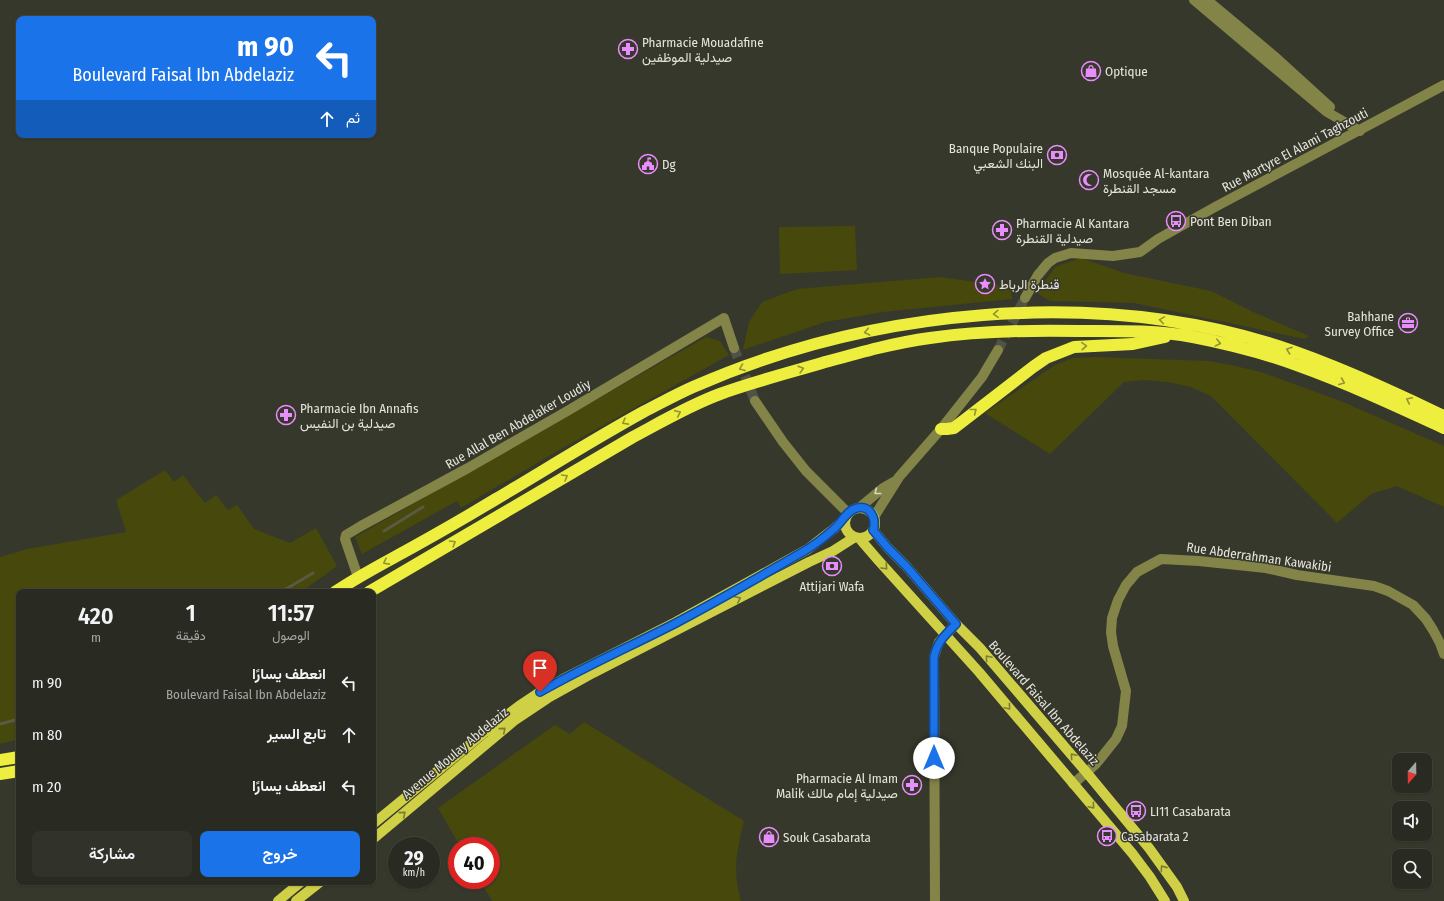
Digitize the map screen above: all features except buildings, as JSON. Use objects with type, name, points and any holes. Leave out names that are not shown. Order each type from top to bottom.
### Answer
[{"type":"highway","points":[[340,589],[362,574],[497,499],[562,458],[691,387],[801,347],[861,333],[919,322],[997,314],[1035,313],[1125,316],[1187,323],[1220,330],[1276,346],[1314,359],[1444,416]]},
{"type":"highway","points":[[374,589],[671,416],[720,394],[784,374],[877,348],[929,338],[1029,330],[1123,330],[1180,335],[1266,355],[1298,365],[1363,391],[1444,428]]},
{"type":"highway","points":[[941,429],[954,428],[1033,367],[1046,358],[1059,352],[1074,347],[1133,344],[1180,335]]},
{"type":"highway","points":[[0,760],[16,757]]},
{"type":"highway","points":[[0,774],[16,771]]},
{"type":"main road","points":[[857,537],[867,536],[873,530],[875,523],[874,518],[869,511],[859,508],[852,510],[846,516],[844,524],[848,532],[857,537],[979,672],[1132,853],[1150,877],[1165,901]]},
{"type":"main road","name":"Avenue Moulay Abdelaziz","points":[[376,822],[496,723],[540,692],[676,622],[808,549],[835,528],[846,516]]},
{"type":"main road","name":"Boulevard Faisal Ibn Abdelaziz","points":[[873,530],[956,624],[980,648],[1087,773],[1149,848],[1177,887],[1184,901]]},
{"type":"main road","name":"Avenue Moulay Abdelaziz","points":[[376,835],[514,720],[548,698],[593,673],[833,551],[857,537]]},
{"type":"main road","points":[[278,901],[297,885]]},
{"type":"main road","points":[[296,901],[316,885]]},
{"type":"street","points":[[1194,0],[1326,112],[1360,131]]},
{"type":"street","points":[[1207,0],[1320,97],[1332,108],[1336,117]]},
{"type":"street","name":"Rue Martyre El Alami Taghzouti","points":[[1025,298],[1038,275],[1054,258],[1071,253],[1113,256],[1140,252],[1158,239],[1214,207],[1360,131],[1444,85]]},
{"type":"street","name":"Rue Allal Ben Abdelaker Loudiy","points":[[362,574],[353,560],[345,539],[346,535],[468,468],[724,318],[734,348]]},
{"type":"street","points":[[874,518],[897,480],[941,429],[982,377],[998,350]]},
{"type":"street","points":[[755,401],[783,442],[806,471],[846,516]]},
{"type":"street","points":[[859,508],[883,488],[897,480]]},
{"type":"street","name":"Rue Abderrahman Kawakibi","points":[[1073,784],[1096,764],[1116,739],[1122,726],[1126,691],[1112,646],[1110,632],[1112,618],[1118,600],[1126,585],[1137,572],[1161,559],[1192,560],[1266,568],[1297,575],[1374,586],[1388,591],[1413,605],[1426,619],[1433,630],[1444,654]]},
{"type":"street","points":[[935,901],[934,657],[935,649],[939,642],[956,624]]},
{"type":"shaded area","points":[[855,226],[857,270],[780,274],[779,227]]},
{"type":"shaded area","points":[[1081,258],[1124,273],[1211,291],[1251,311],[1309,336],[1305,339],[1134,303],[1050,301],[1037,293],[1055,267]]},
{"type":"shaded area","points":[[940,277],[1010,287],[1012,299],[883,312],[825,322],[743,350],[749,322],[762,302],[797,289]]},
{"type":"shaded area","points":[[706,337],[720,341],[729,355],[561,449],[461,508],[457,501],[362,554],[355,537]]},
{"type":"shaded area","points":[[1095,357],[1209,361],[1261,372],[1343,402],[1444,446],[1444,507],[1397,486],[1371,494],[1337,523],[1211,396],[1191,387],[1167,382],[1144,380],[1124,382],[1050,454],[985,413],[1055,365],[1073,358]]},
{"type":"shaded area","points":[[165,470],[174,482],[183,475],[205,503],[216,495],[228,510],[237,505],[254,529],[290,543],[316,528],[337,566],[305,589],[16,589],[16,740],[0,744],[0,557],[27,549],[126,532],[116,500]]},
{"type":"shaded area","points":[[584,722],[744,821],[736,861],[738,890],[741,901],[492,901],[485,889],[500,889],[500,837],[455,837],[438,808],[555,725],[570,734]]},
{"type":"waterway","points":[[384,531],[423,507]]},
{"type":"waterway","points":[[286,589],[313,573]]},
{"type":"waterway","points":[[0,724],[16,720]]},
{"type":"tunnel","points":[[998,350],[1025,298]]},
{"type":"tunnel","points":[[734,348],[755,401]]},
{"type":"place","name":"Pharmacie Mouadafine صيدلية الموظفين","points":[[628,49]]},
{"type":"place","name":"Optique","points":[[1091,71]]},
{"type":"place","name":"Banque Populaire البنك الشعبي","points":[[1057,155]]},
{"type":"place","name":"Dg","points":[[648,164]]},
{"type":"place","name":"Mosquée Al-kantara مسجد القنطرة","points":[[1089,180]]},
{"type":"place","name":"Pont Ben Diban","points":[[1176,221]]},
{"type":"place","name":"Pharmacie Al Kantara صيدلية القنطرة","points":[[1002,230]]},
{"type":"place","name":"قنطرة الرباط","points":[[985,284]]},
{"type":"place","name":"Bahhane Survey Office","points":[[1408,323]]},
{"type":"place","name":"Pharmacie Ibn Annafis صيدلية بن النفيس","points":[[286,415]]},
{"type":"place","name":"Attijari Wafa","points":[[832,566]]},
{"type":"place","name":"Pharmacie Al Imam Malik صيدلية إمام مالك","points":[[912,785]]},
{"type":"place","name":"LI11 Casabarata","points":[[1136,811]]},
{"type":"place","name":"Casabarata 2","points":[[1107,836]]},
{"type":"place","name":"Souk Casabarata","points":[[769,837]]},
{"type":"route","points":[[540,692],[676,622],[808,549],[835,528],[852,510],[855,508],[862,508],[869,511],[874,518],[875,523],[873,530],[956,624],[939,642],[935,649],[934,758]]}]
